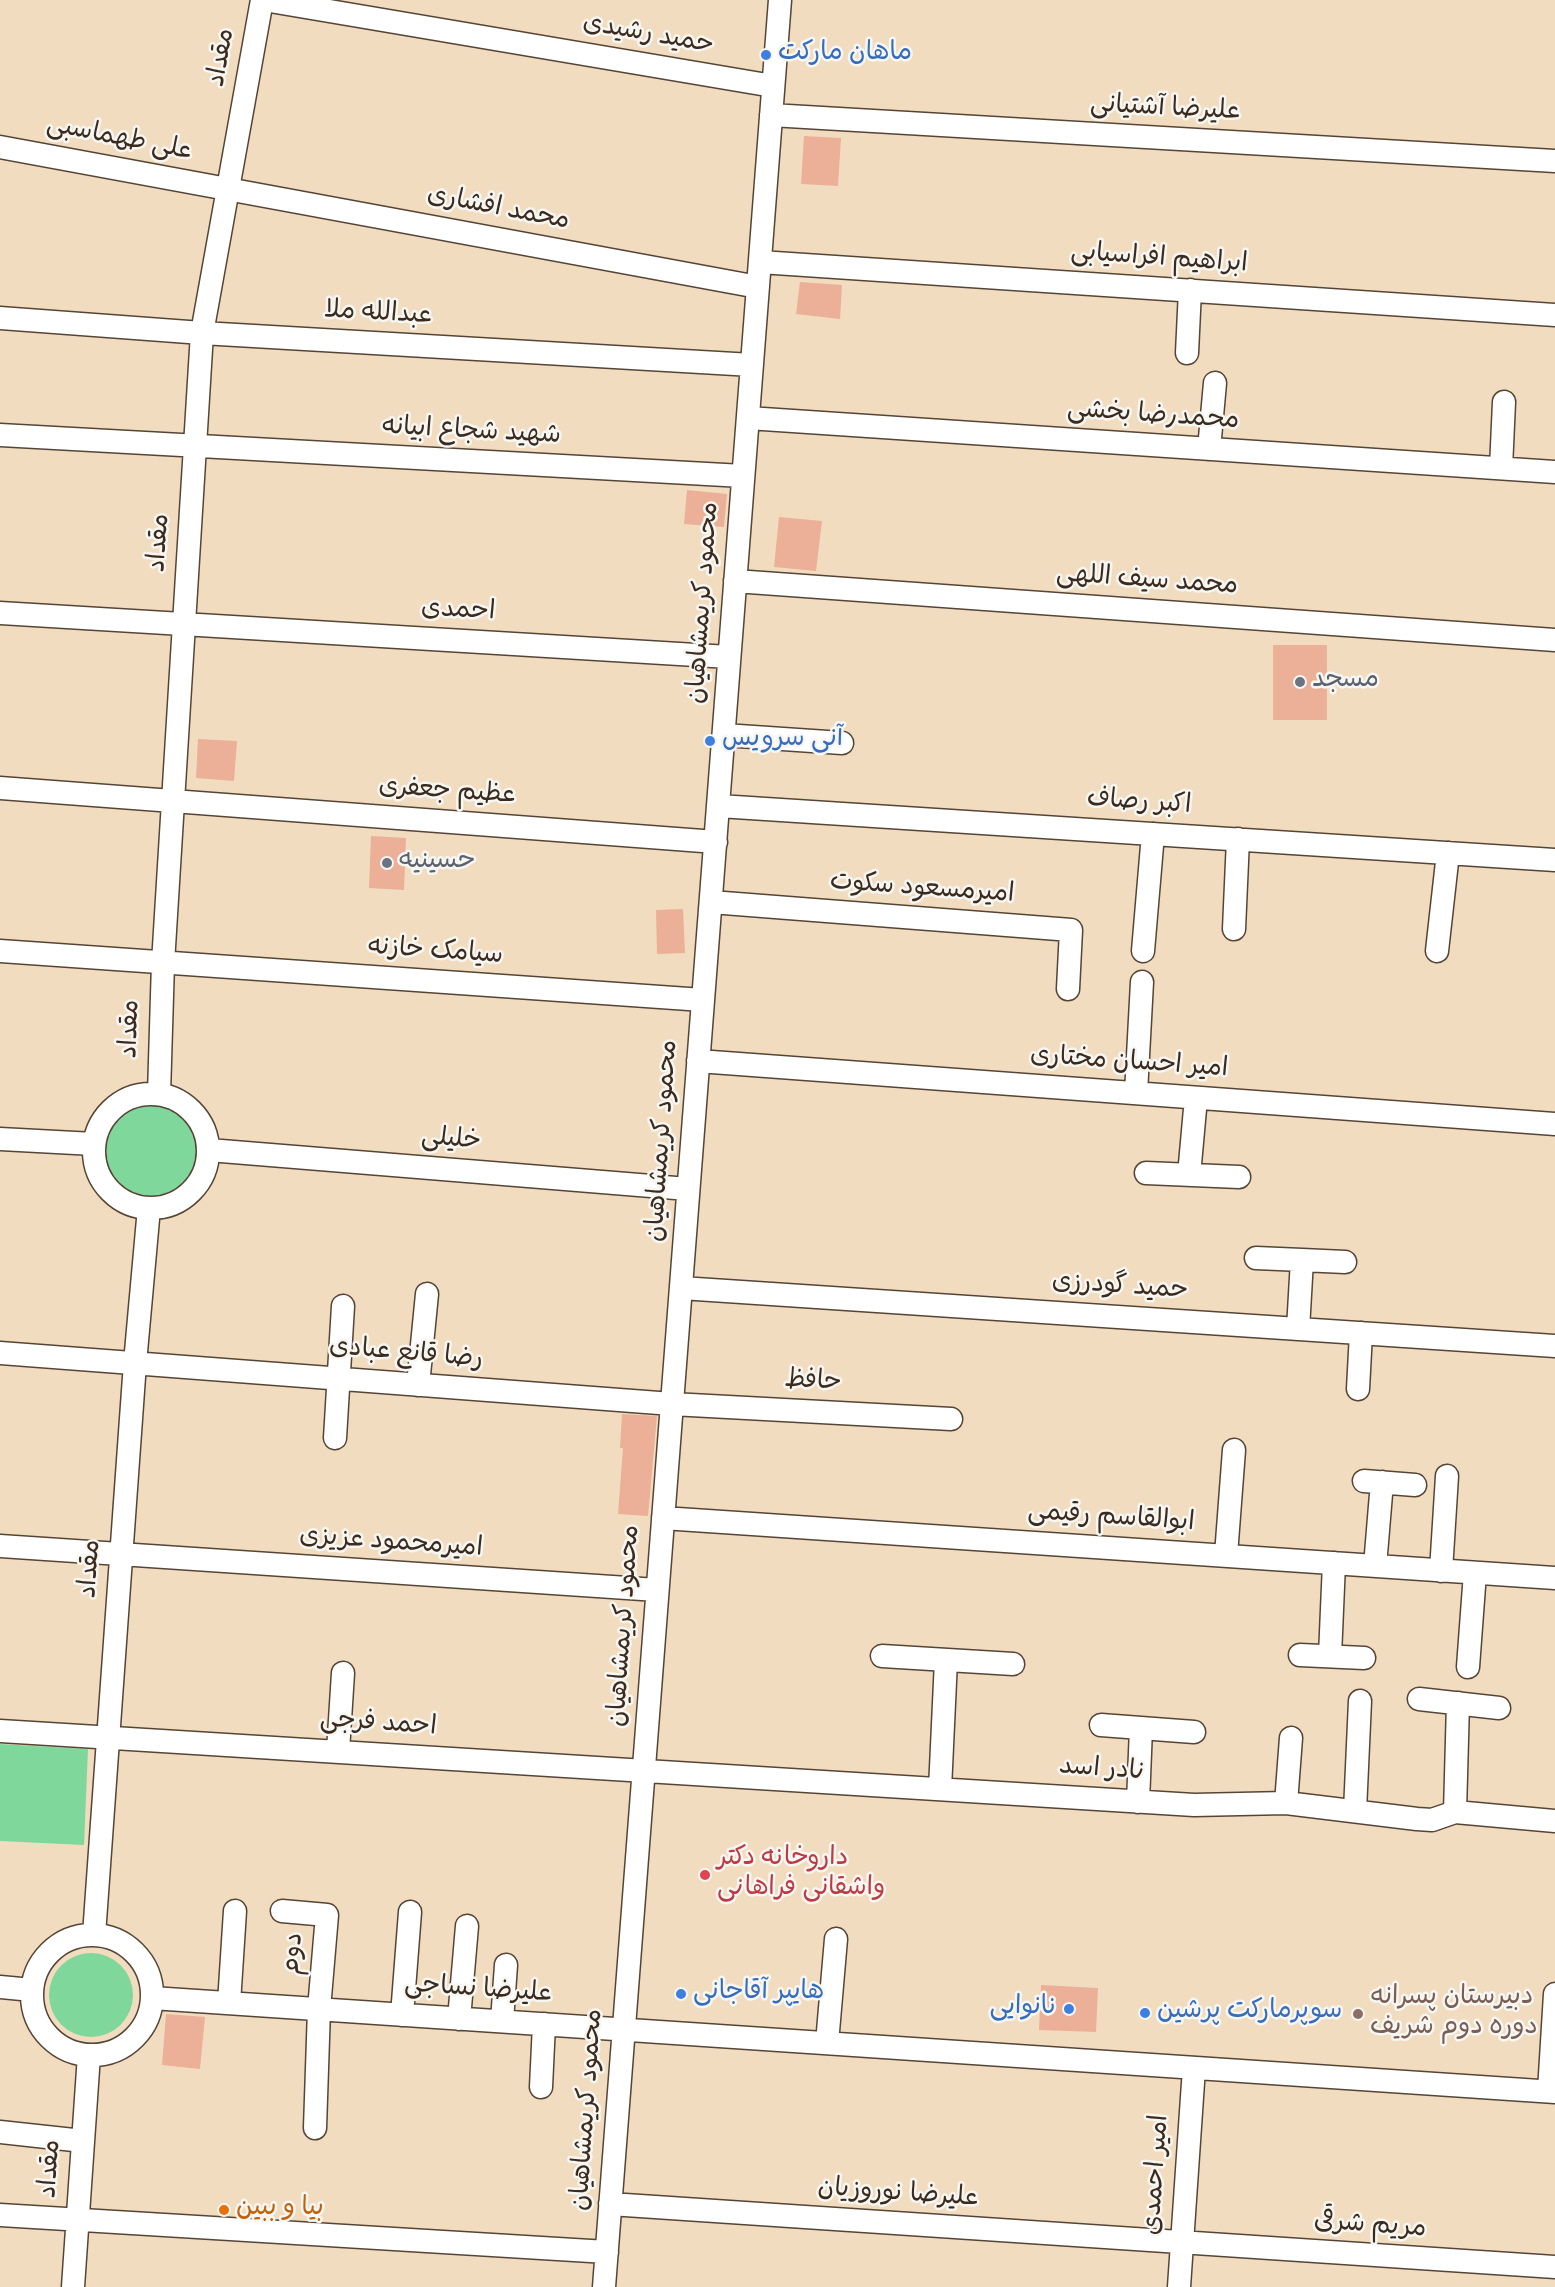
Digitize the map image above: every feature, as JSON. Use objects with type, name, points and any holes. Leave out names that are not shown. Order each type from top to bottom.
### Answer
[{"type":"street","name":"حمید رشیدی","points":[[263,0],[773,86]]},
{"type":"street","name":"مقداد","points":[[159,1094],[163,963],[202,333],[263,0]]},
{"type":"street","name":"محمود کریمشاهیان","points":[[604,2287],[780,0]]},
{"type":"street","name":"علیرضا آشتیانی","points":[[771,115],[1555,161]]},
{"type":"street","name":"علی طهماسبی","points":[[0,147],[228,189]]},
{"type":"street","name":"محمد افشاری","points":[[228,189],[758,287]]},
{"type":"street","name":"ابراهیم افراسیابی","points":[[760,262],[1555,315]]},
{"type":"street","points":[[1187,353],[1190,290]]},
{"type":"street","name":"عبدالله ملا","points":[[0,318],[202,333],[752,365]]},
{"type":"street","points":[[1209,449],[1215,383]]},
{"type":"street","points":[[1501,468],[1504,402]]},
{"type":"street","name":"محمدرضا بخشی","points":[[748,418],[1555,472]]},
{"type":"street","name":"شهید شجاع ابیانه","points":[[0,435],[743,476]]},
{"type":"street","name":"محمد سیف اللهی","points":[[735,581],[1555,640]]},
{"type":"street","name":"احمدی","points":[[0,613],[729,657]]},
{"type":"street","points":[[724,735],[842,743]]},
{"type":"street","name":"عظیم جعفری","points":[[0,788],[716,842]]},
{"type":"street","name":"اکبر رصاف","points":[[719,806],[1555,860]]},
{"type":"street","points":[[1143,951],[1153,834]]},
{"type":"street","points":[[1234,929],[1238,839]]},
{"type":"street","points":[[1437,951],[1448,853]]},
{"type":"street","name":"امیرمسعود سکوت","points":[[711,902],[1071,930],[1068,989]]},
{"type":"street","name":"سیامک خازنه","points":[[0,951],[703,1000]]},
{"type":"street","points":[[1136,1093],[1142,982]]},
{"type":"street","name":"امیر احسان مختاری","points":[[698,1061],[1555,1124]]},
{"type":"street","points":[[159,1094],[188,1107],[199,1119],[206,1134],[208,1150],[206,1168],[197,1185],[184,1198],[167,1206],[149,1208],[130,1204],[114,1194],[102,1180],[95,1163],[94,1144],[99,1127],[109,1112],[132,1098],[159,1094]]},
{"type":"street","points":[[1189,1175],[1196,1098]]},
{"type":"street","points":[[0,1139],[94,1144]]},
{"type":"street","name":"خلیلی","points":[[208,1150],[688,1190]]},
{"type":"street","points":[[1146,1173],[1239,1177]]},
{"type":"street","name":"مقداد","points":[[94,1935],[135,1363],[149,1208]]},
{"type":"street","points":[[1256,1258],[1345,1262]]},
{"type":"street","points":[[1298,1329],[1302,1260]]},
{"type":"street","name":"حمید گودرزی","points":[[681,1288],[1555,1346]]},
{"type":"street","points":[[418,1385],[427,1294]]},
{"type":"street","points":[[335,1438],[343,1306]]},
{"type":"street","points":[[1358,1389],[1361,1333]]},
{"type":"street","name":"رضا قانع عبادی","points":[[0,1353],[672,1404]]},
{"type":"street","name":"حافظ","points":[[672,1404],[951,1419]]},
{"type":"street","points":[[1226,1555],[1234,1450]]},
{"type":"street","points":[[1441,1570],[1447,1476]]},
{"type":"street","points":[[1375,1566],[1373,1481],[1415,1485]]},
{"type":"street","name":"ابوالقاسم رقیمی","points":[[663,1518],[1555,1578]]},
{"type":"street","name":"امیرمحمود عزیزی","points":[[0,1546],[657,1590]]},
{"type":"street","points":[[1330,1656],[1334,1563]]},
{"type":"street","points":[[1468,1667],[1475,1573]]},
{"type":"street","points":[[1300,1655],[1364,1658]]},
{"type":"street","points":[[882,1656],[1013,1664]]},
{"type":"street","points":[[940,1789],[946,1660]]},
{"type":"street","points":[[338,1751],[343,1673]]},
{"type":"street","points":[[1419,1699],[1499,1708]]},
{"type":"street","points":[[1355,1811],[1360,1701]]},
{"type":"street","points":[[1455,1812],[1458,1703]]},
{"type":"street","points":[[1101,1725],[1194,1731]]},
{"type":"street","points":[[1138,1802],[1141,1728]]},
{"type":"street","name":"احمد فرجی","points":[[0,1731],[644,1771]]},
{"type":"street","points":[[1286,1803],[1291,1738]]},
{"type":"street","name":"نادر اسد","points":[[644,1771],[1194,1805],[1286,1803],[1432,1820],[1455,1812],[1555,1821]]},
{"type":"street","points":[[229,2003],[235,1911]]},
{"type":"street","name":"دوم","points":[[282,1911],[327,1915],[319,2009]]},
{"type":"street","points":[[402,2015],[410,1912]]},
{"type":"street","points":[[459,2019],[467,1926]]},
{"type":"street","points":[[94,1935],[113,1938],[129,1948],[142,1962],[150,1979],[152,1998],[148,2016],[139,2032],[125,2045],[108,2053],[89,2055],[70,2051],[54,2041],[41,2027],[33,2009],[32,1990],[36,1972],[46,1956],[59,1944],[76,1936],[94,1935]]},
{"type":"street","points":[[827,2043],[836,1939]]},
{"type":"street","points":[[502,2021],[506,1965]]},
{"type":"street","points":[[0,1988],[32,1990]]},
{"type":"street","points":[[1552,2092],[1555,1994]]},
{"type":"street","name":"علیرضا نساجی","points":[[152,1998],[1552,2092]]},
{"type":"street","points":[[315,2128],[319,2009]]},
{"type":"street","points":[[541,2087],[544,2024]]},
{"type":"street","name":"مقداد","points":[[73,2287],[89,2055]]},
{"type":"street","name":"امیر احمدی","points":[[1179,2287],[1194,2068]]},
{"type":"street","points":[[0,2132],[83,2141]]},
{"type":"street","name":"علیرضا نوروزیان","points":[[610,2204],[1182,2243]]},
{"type":"street","points":[[0,2216],[607,2252]]},
{"type":"street","name":"مریم شرقی","points":[[1182,2243],[1555,2268]]},
{"type":"green space","points":[[151,1103],[169,1107],[185,1117],[195,1133],[199,1151],[195,1169],[185,1185],[169,1195],[151,1199],[133,1195],[117,1185],[107,1169],[103,1151],[107,1133],[117,1117],[133,1107]]},
{"type":"green space","points":[[0,1744],[88,1749],[84,1845],[0,1841]]},
{"type":"green space","points":[[91,1953],[107,1956],[121,1965],[130,1979],[133,1995],[130,2011],[121,2025],[107,2034],[91,2037],[75,2034],[61,2025],[52,2011],[49,1995],[52,1979],[61,1965],[75,1956]]},
{"type":"building","points":[[804,136],[841,138],[838,186],[801,184]]},
{"type":"building","points":[[800,282],[842,285],[840,319],[796,314]]},
{"type":"building","points":[[687,490],[727,494],[724,527],[684,524]]},
{"type":"building","points":[[779,517],[822,521],[816,571],[774,567]]},
{"type":"building","name":"مسجد","points":[[1273,645],[1327,645],[1327,720],[1273,720]]},
{"type":"building","points":[[198,739],[237,741],[234,781],[196,778]]},
{"type":"building","name":"حسینیه","points":[[371,836],[406,838],[404,890],[369,888]]},
{"type":"building","points":[[683,909],[685,953],[657,954],[656,910]]},
{"type":"building","points":[[622,1414],[657,1416],[648,1516],[618,1514],[623,1448],[620,1448]]},
{"type":"building","name":"نانوایی","points":[[1041,1985],[1098,1988],[1096,2032],[1039,2030]]},
{"type":"building","points":[[166,2014],[205,2017],[200,2069],[162,2065]]},
{"type":"place","name":"ماهان مارکت","points":[[766,55]]},
{"type":"place","name":"مسجد","points":[[1300,682]]},
{"type":"place","name":"آنی سرویس","points":[[710,741]]},
{"type":"place","name":"حسینیه","points":[[387,863]]},
{"type":"place","name":"داروخانه دکتر واشقانی فراهانی","points":[[705,1875]]},
{"type":"place","name":"هایپر آقاجانی","points":[[681,1994]]},
{"type":"place","name":"نانوایی","points":[[1069,2009]]},
{"type":"place","name":"سوپرمارکت پرشین","points":[[1145,2013]]},
{"type":"place","name":"دبیرستان پسرانه دوره دوم شریف","points":[[1358,2014]]},
{"type":"place","name":"بیا و ببین","points":[[224,2210]]}]
